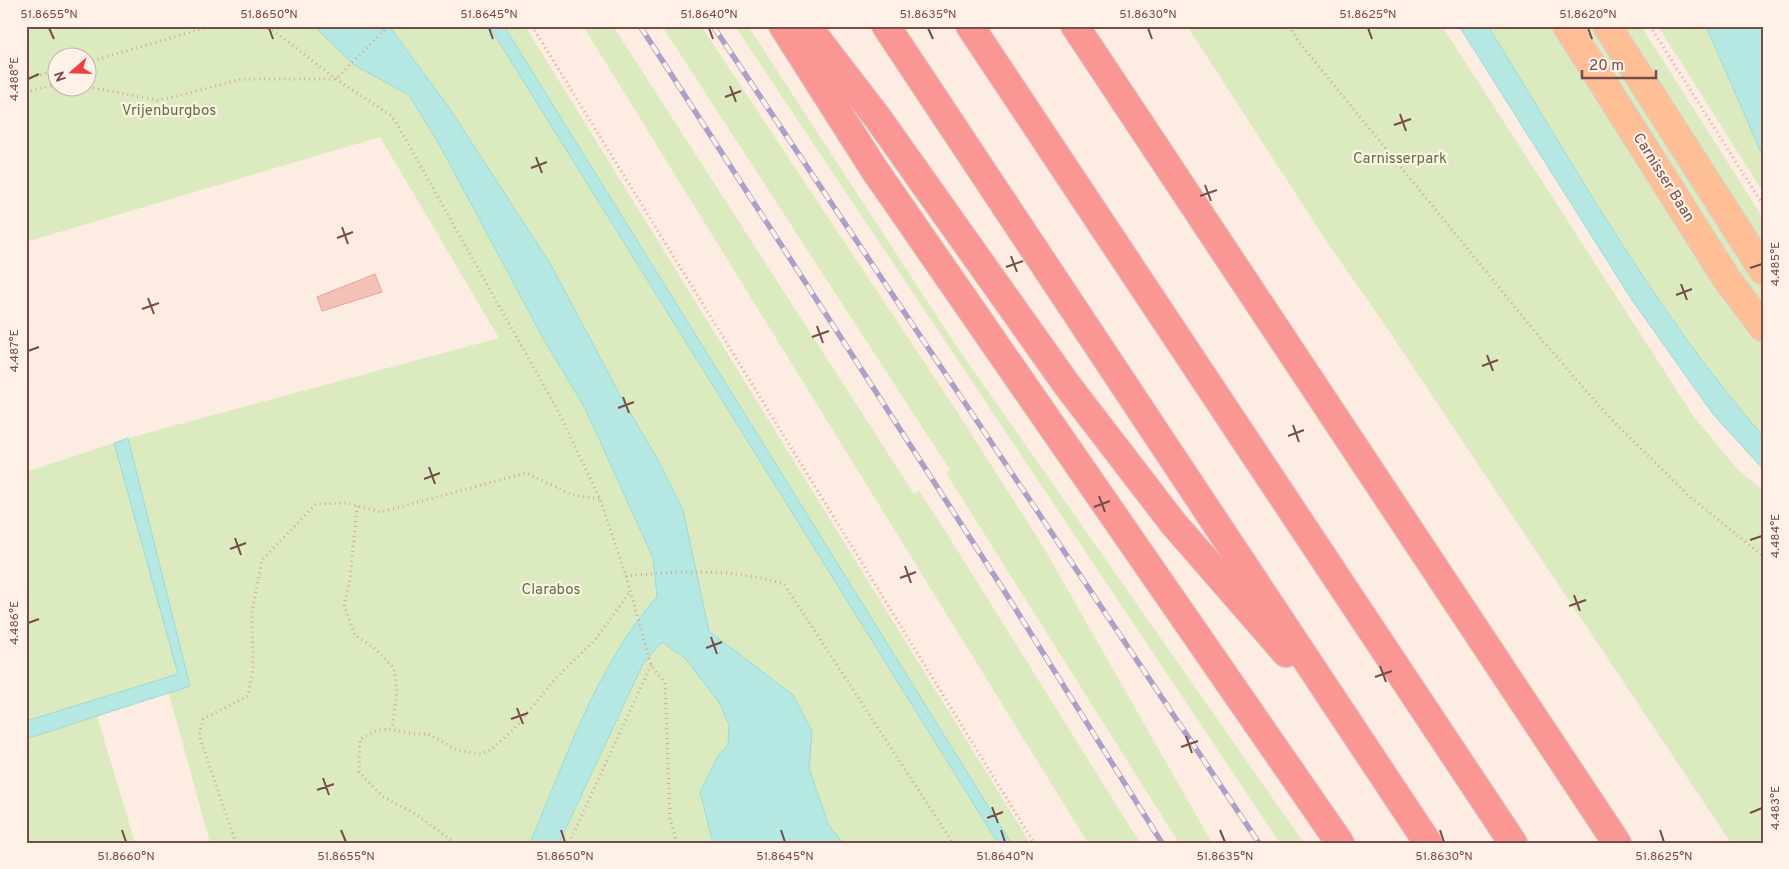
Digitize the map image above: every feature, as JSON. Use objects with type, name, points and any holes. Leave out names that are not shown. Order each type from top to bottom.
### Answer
[{"type":"highway","points":[[784,26],[874,169],[1340,843]]},
{"type":"highway","points":[[807,26],[877,117],[1067,385],[1173,523],[1362,741]]},
{"type":"highway","points":[[886,26],[1428,843]]},
{"type":"highway","points":[[970,26],[1513,843]]},
{"type":"highway","points":[[1075,26],[1617,843]]},
{"type":"main road","name":"Carnisser Baan","points":[[1567,26],[1726,278],[1763,327]]},
{"type":"main road","points":[[1607,26],[1763,270]]},
{"type":"path","points":[[98,59],[212,26]]},
{"type":"path","points":[[263,26],[278,34],[336,78],[390,115],[396,122],[558,411],[600,499],[626,576],[651,665],[665,683],[670,819],[677,843]]},
{"type":"path","points":[[98,89],[157,100],[174,98],[242,79],[336,78],[388,26]]},
{"type":"path","points":[[532,26],[1034,843]]},
{"type":"path","points":[[1289,26],[1298,40],[1541,339],[1610,418],[1690,497],[1763,556]]},
{"type":"path","points":[[1650,26],[1763,205]]},
{"type":"path","points":[[26,79],[48,73]]},
{"type":"path","points":[[26,92],[48,86]]},
{"type":"path","points":[[236,843],[199,735],[203,719],[248,696],[253,668],[252,612],[262,560],[316,504],[347,503],[381,512],[526,473],[573,495],[600,499]]},
{"type":"path","points":[[358,506],[350,579],[344,605],[355,635],[374,648],[394,668],[397,691],[392,729]]},
{"type":"path","points":[[626,576],[714,572],[759,576],[784,584],[954,843]]},
{"type":"path","points":[[455,843],[417,815],[382,796],[359,772],[360,739],[377,730],[392,729],[412,734],[428,734],[457,750],[481,754],[492,749],[514,729],[556,678],[594,641],[630,592]]},
{"type":"path","points":[[569,843],[651,665]]},
{"type":"green space","name":"Clarabos","points":[[26,26],[496,26],[975,786],[504,26],[525,26],[1030,843],[210,843],[168,690],[26,733],[26,472],[114,443],[119,459],[132,455],[128,438],[499,338],[380,137],[26,242]]},
{"type":"green space","points":[[583,26],[613,26],[914,494],[919,491],[944,529],[1140,843],[1088,843]]},
{"type":"green space","points":[[662,26],[701,26],[956,410],[1044,548],[1212,843],[1179,843],[946,473],[950,470]]},
{"type":"green space","points":[[735,26],[748,26],[957,347],[1304,843],[1280,843]]},
{"type":"green space","name":"Carnisserpark","points":[[1187,26],[1442,26],[1694,417],[1738,470],[1763,490],[1763,843],[1731,843],[1385,325],[1329,245]]},
{"type":"green space","points":[[1488,26],[1557,26],[1734,307],[1763,342],[1763,436],[1687,339],[1652,288],[1618,237]]},
{"type":"green space","points":[[1578,26],[1597,26],[1763,286],[1763,315]]},
{"type":"green space","points":[[1616,26],[1641,26],[1763,218],[1763,258]]},
{"type":"green space","points":[[1658,26],[1706,26],[1763,157],[1763,192]]},
{"type":"green space","points":[[97,716],[135,843],[26,843],[26,739]]},
{"type":"water","points":[[314,26],[389,26],[450,109],[551,265],[621,397],[658,460],[683,510],[709,631],[793,695],[812,731],[809,768],[828,824],[843,843],[713,843],[700,792],[718,756],[728,745],[729,725],[720,704],[686,659],[662,642],[643,664],[559,843],[530,843],[584,714],[600,683],[636,623],[657,597],[653,558],[585,408],[544,340],[439,144],[409,95],[354,65]]},
{"type":"water","points":[[489,26],[504,26],[1011,843],[998,843]]},
{"type":"water","points":[[1459,26],[1488,26],[1584,184],[1651,288],[1724,388],[1763,436],[1763,469],[1713,414],[1632,300]]},
{"type":"water","points":[[1706,26],[1763,26],[1763,157]]},
{"type":"water","points":[[128,438],[190,686],[26,739],[26,721],[178,674],[114,443]]},
{"type":"building","points":[[375,274],[382,292],[322,311],[317,297]]},
{"type":"railway","points":[[640,26],[1003,589],[1162,843]]},
{"type":"railway","points":[[713,26],[1259,843]]},
{"type":"park label","name":"Vrijenburgbos","points":[[169,111]]}]
